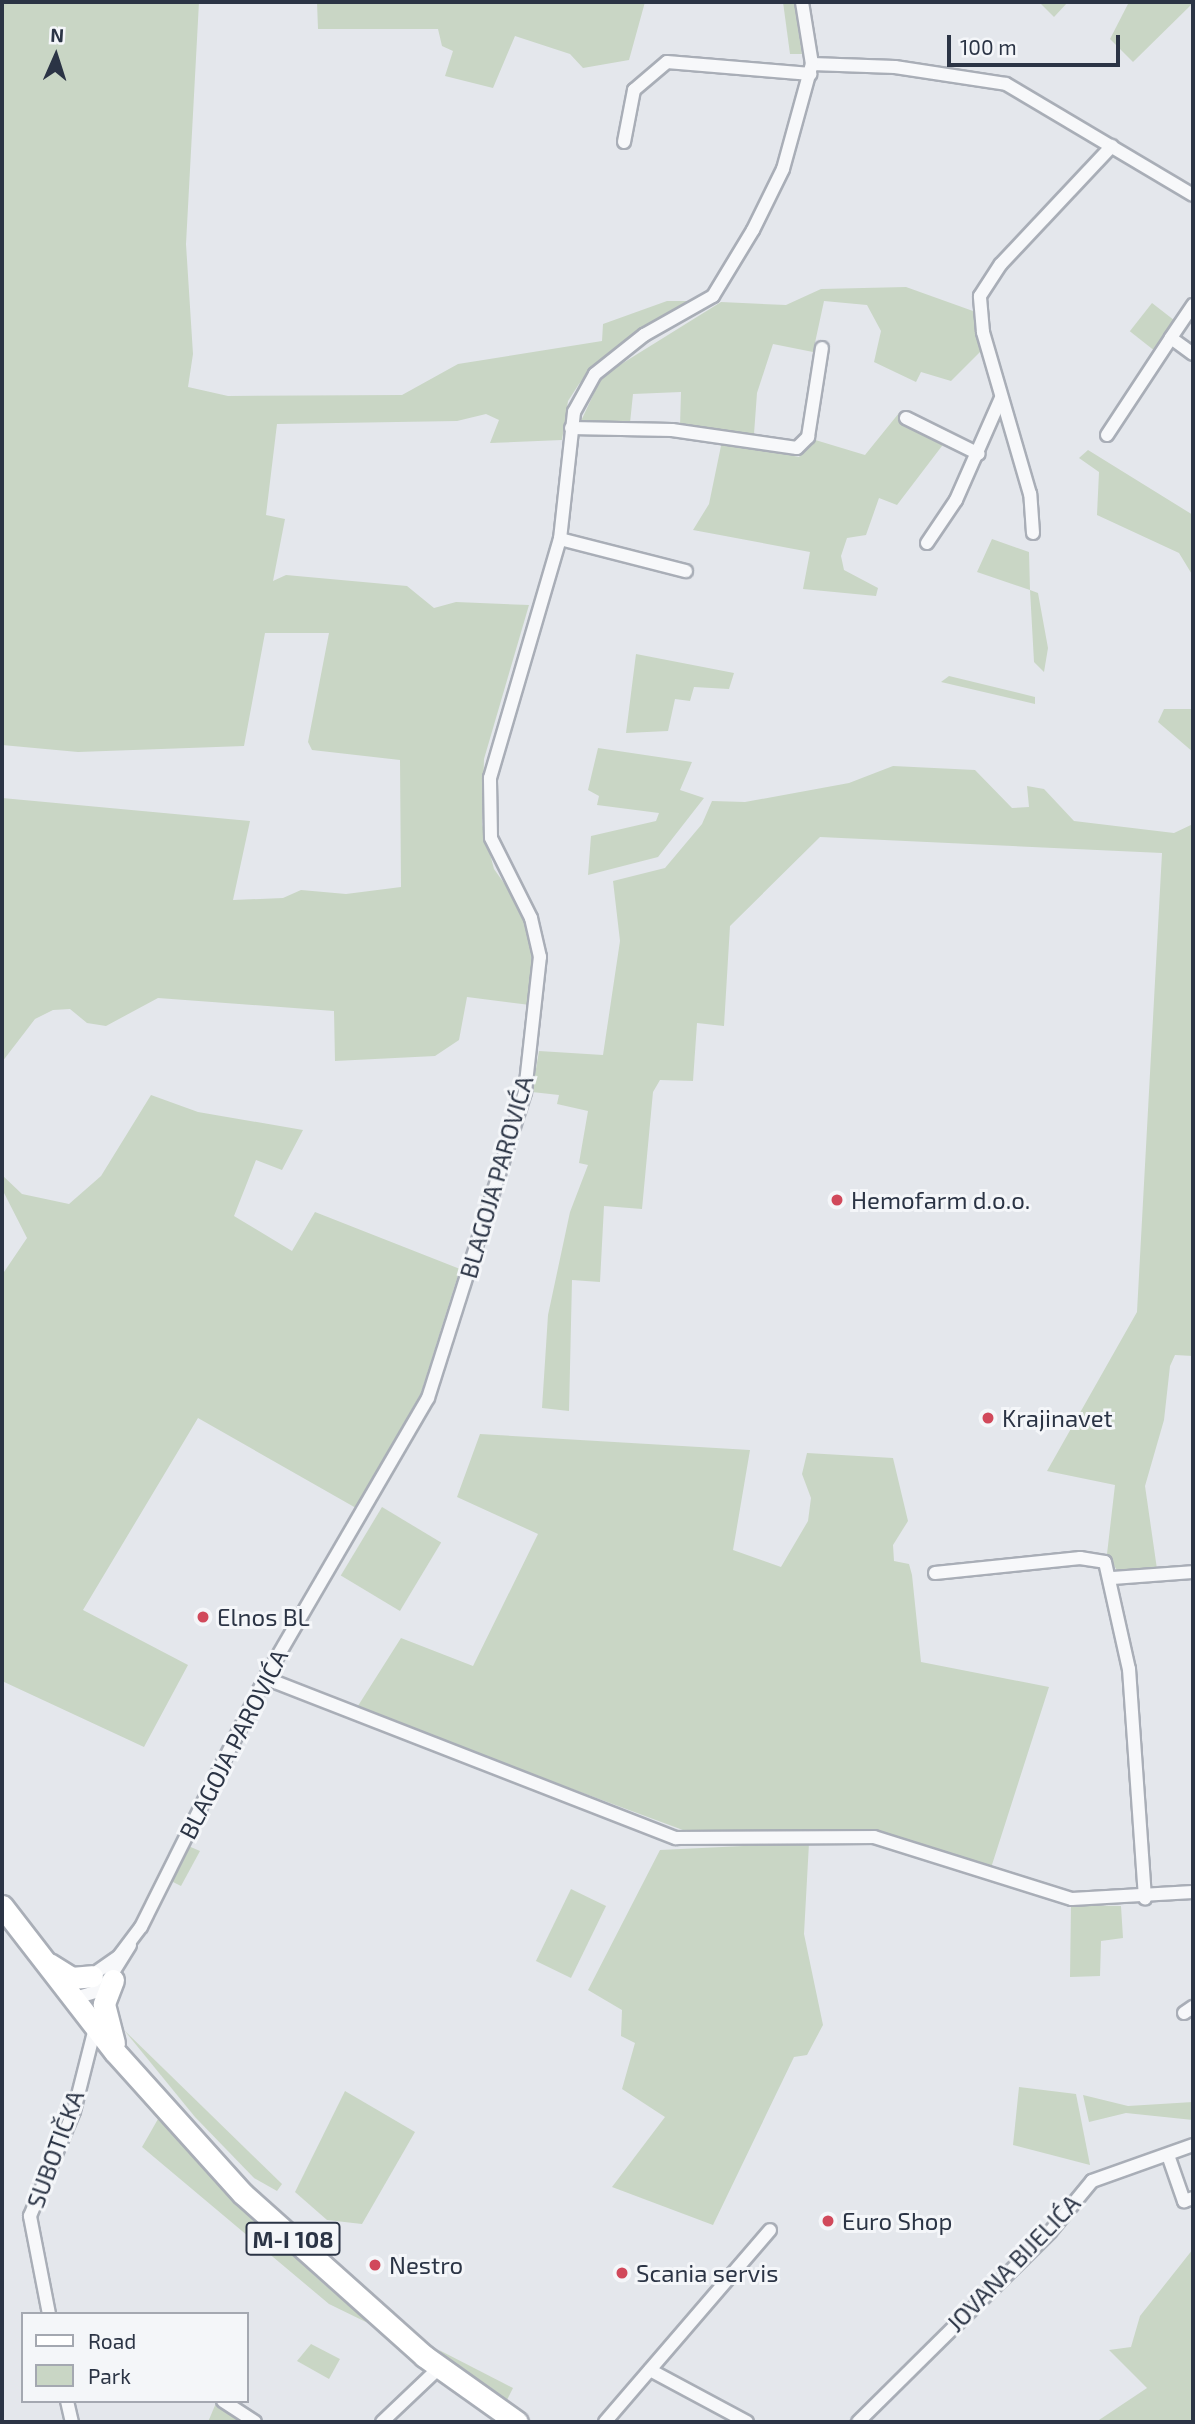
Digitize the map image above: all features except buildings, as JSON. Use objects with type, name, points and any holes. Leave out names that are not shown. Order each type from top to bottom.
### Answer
[{"type":"main road","name":"M-I 108","points":[[2,1906],[95,2028],[243,2194],[439,2368],[517,2422]]},
{"type":"main road","points":[[33,1947],[62,1974],[92,1976]]},
{"type":"main road","points":[[113,1980],[105,2017],[127,2066]]},
{"type":"street","name":"BLAGOJA PAROVIĆA","points":[[70,1998],[73,1988],[130,1945],[265,1678],[418,1420],[525,1092],[540,957],[531,918],[491,838],[490,778],[560,539],[571,428],[595,374],[720,287],[783,169],[811,69],[802,2]]},
{"type":"street","points":[[624,142],[634,90],[667,62],[811,69],[895,67],[1006,84],[1193,195]]},
{"type":"street","points":[[1033,533],[1027,481],[979,314],[984,286],[1112,146]]},
{"type":"street","points":[[1107,435],[1193,306]]},
{"type":"street","points":[[1171,338],[1193,354]]},
{"type":"street","points":[[571,428],[672,430],[797,448],[808,437],[822,348]]},
{"type":"street","points":[[927,542],[979,454],[1001,398]]},
{"type":"street","points":[[906,418],[979,454]]},
{"type":"street","points":[[560,539],[686,571]]},
{"type":"street","points":[[935,1573],[1098,1556],[1112,1578],[1129,1669],[1145,1898]]},
{"type":"street","points":[[1112,1578],[1193,1572]]},
{"type":"street","points":[[265,1678],[676,1838],[874,1837],[926,1849],[1033,1891],[1090,1901],[1193,1892]]},
{"type":"street","points":[[70,1998],[90,1998],[113,1980],[130,1945]]},
{"type":"street","name":"SUBOTIČKA","points":[[49,2312],[30,2216],[74,2111],[95,2028]]},
{"type":"street","name":"JOVANA BIJELIĆA","points":[[858,2422],[1050,2232],[1092,2181],[1169,2158],[1193,2145]]},
{"type":"street","points":[[1169,2158],[1184,2201],[1193,2198]]},
{"type":"street","points":[[605,2422],[770,2230]]},
{"type":"street","points":[[382,2422],[439,2368]]},
{"type":"street","points":[[650,2370],[747,2422]]},
{"type":"street","points":[[67,2403],[72,2422]]},
{"type":"street","points":[[226,2403],[255,2422]]},
{"type":"green space","points":[[2,2],[199,2],[186,244],[193,354],[188,387],[228,396],[402,395],[458,364],[602,341],[603,324],[667,301],[692,301],[607,356],[579,384],[568,401],[562,440],[490,443],[499,420],[486,414],[457,421],[277,424],[266,515],[285,519],[273,581],[286,575],[407,586],[434,608],[456,602],[529,605],[484,759],[482,824],[494,869],[519,904],[532,945],[530,1005],[467,997],[459,1040],[435,1056],[335,1061],[334,1011],[158,998],[106,1026],[87,1023],[70,1009],[53,1010],[35,1019],[2,1062],[2,798],[250,821],[233,900],[283,898],[301,890],[346,894],[401,887],[400,760],[312,750],[308,742],[329,633],[265,633],[244,746],[78,752],[2,745]]},
{"type":"green space","points":[[317,2],[645,2],[629,60],[583,68],[570,54],[515,36],[493,88],[445,76],[453,51],[442,46],[438,29],[318,29]]},
{"type":"green space","points":[[783,2],[794,2],[802,54],[790,54]]},
{"type":"green space","points":[[1039,2],[1068,2],[1054,17]]},
{"type":"green space","points":[[1129,2],[1193,3],[1133,62],[1110,39]]},
{"type":"green space","points":[[906,287],[973,311],[985,347],[951,381],[921,372],[916,382],[874,362],[881,331],[867,305],[824,301],[813,352],[773,344],[757,393],[754,434],[680,426],[681,392],[633,394],[630,423],[581,421],[602,376],[721,302],[786,305],[821,289]]},
{"type":"green space","points":[[1152,303],[1176,322],[1154,350],[1130,331]]},
{"type":"green space","points":[[899,413],[900,420],[945,442],[897,505],[879,498],[866,535],[847,538],[841,556],[844,570],[878,588],[876,596],[803,589],[810,552],[693,530],[709,504],[722,441],[799,457],[812,439],[865,455]]},
{"type":"green space","points":[[1088,450],[1193,515],[1193,576],[1179,553],[1097,515],[1099,472],[1079,458]]},
{"type":"green space","points":[[992,539],[1029,552],[1030,590],[977,572]]},
{"type":"green space","points":[[1030,590],[1038,593],[1048,648],[1044,672],[1034,662]]},
{"type":"green space","points":[[636,654],[734,673],[729,689],[694,687],[690,701],[675,699],[668,731],[626,733]]},
{"type":"green space","points":[[949,676],[1035,697],[1035,704],[941,682]]},
{"type":"green space","points":[[1164,709],[1193,709],[1193,752],[1158,722]]},
{"type":"green space","points":[[598,748],[692,762],[680,790],[704,798],[658,857],[588,875],[591,836],[656,821],[659,813],[597,805],[599,796],[588,790]]},
{"type":"green space","points":[[893,766],[975,770],[1012,808],[1029,807],[1027,786],[1044,789],[1074,821],[1174,833],[1193,824],[1193,1356],[1175,1355],[1170,1366],[1164,1420],[1145,1486],[1157,1569],[1118,1572],[1107,1554],[1115,1485],[1047,1471],[1137,1312],[1162,853],[820,837],[730,926],[724,1026],[697,1023],[693,1081],[660,1080],[653,1092],[642,1209],[604,1206],[600,1282],[572,1280],[569,1411],[542,1408],[548,1315],[570,1212],[588,1165],[579,1163],[588,1111],[557,1104],[559,1095],[532,1092],[539,1051],[603,1055],[620,941],[613,881],[665,868],[702,824],[712,801],[745,802],[849,783]]},
{"type":"green space","points":[[151,1095],[198,1112],[303,1130],[282,1170],[256,1160],[234,1216],[292,1251],[315,1212],[460,1269],[421,1393],[356,1508],[198,1418],[83,1610],[188,1665],[144,1747],[2,1681],[2,1275],[27,1238],[2,1189],[2,1175],[22,1194],[69,1204],[101,1176]]},
{"type":"green space","points":[[480,1434],[750,1450],[733,1550],[781,1567],[808,1521],[811,1498],[802,1474],[807,1453],[893,1458],[908,1521],[893,1545],[894,1561],[909,1564],[912,1575],[921,1662],[1049,1687],[990,1871],[886,1833],[691,1833],[356,1709],[401,1638],[473,1666],[538,1534],[457,1497]]},
{"type":"green space","points":[[382,1507],[441,1543],[400,1611],[341,1576]]},
{"type":"green space","points":[[809,1843],[804,1934],[823,2025],[807,2055],[794,2057],[713,2225],[612,2187],[665,2117],[622,2089],[635,2043],[621,2036],[622,2010],[588,1990],[660,1850]]},
{"type":"green space","points":[[186,1845],[200,1851],[181,1886],[171,1881]]},
{"type":"green space","points":[[571,1889],[606,1906],[571,1978],[536,1961]]},
{"type":"green space","points":[[1071,1905],[1121,1906],[1123,1938],[1101,1941],[1100,1976],[1070,1977]]},
{"type":"green space","points":[[124,2030],[282,2184],[277,2191],[254,2178],[195,2117]]},
{"type":"green space","points":[[1019,2087],[1076,2094],[1090,2165],[1013,2145]]},
{"type":"green space","points":[[345,2091],[415,2132],[362,2224],[327,2220],[295,2192]]},
{"type":"green space","points":[[1083,2095],[1128,2106],[1193,2102],[1193,2120],[1126,2113],[1089,2122]]},
{"type":"green space","points":[[158,2119],[316,2277],[370,2324],[329,2304],[142,2147]]},
{"type":"green space","points":[[1193,2249],[1193,2422],[1096,2422],[1147,2388],[1109,2350],[1131,2347],[1140,2316]]},
{"type":"green space","points":[[311,2344],[340,2359],[329,2379],[297,2361]]},
{"type":"green space","points":[[439,2350],[513,2388],[505,2404],[451,2364]]},
{"type":"green space","points":[[216,2403],[244,2422],[208,2422]]},
{"type":"place","name":"Hemofarm d.o.o.","points":[[837,1200]]},
{"type":"place","name":"Krajinavet","points":[[988,1418]]},
{"type":"place","name":"Elnos BL","points":[[203,1617]]},
{"type":"place","name":"Euro Shop","points":[[828,2221]]},
{"type":"place","name":"Nestro","points":[[375,2265]]},
{"type":"place","name":"Scania servis","points":[[622,2273]]}]
